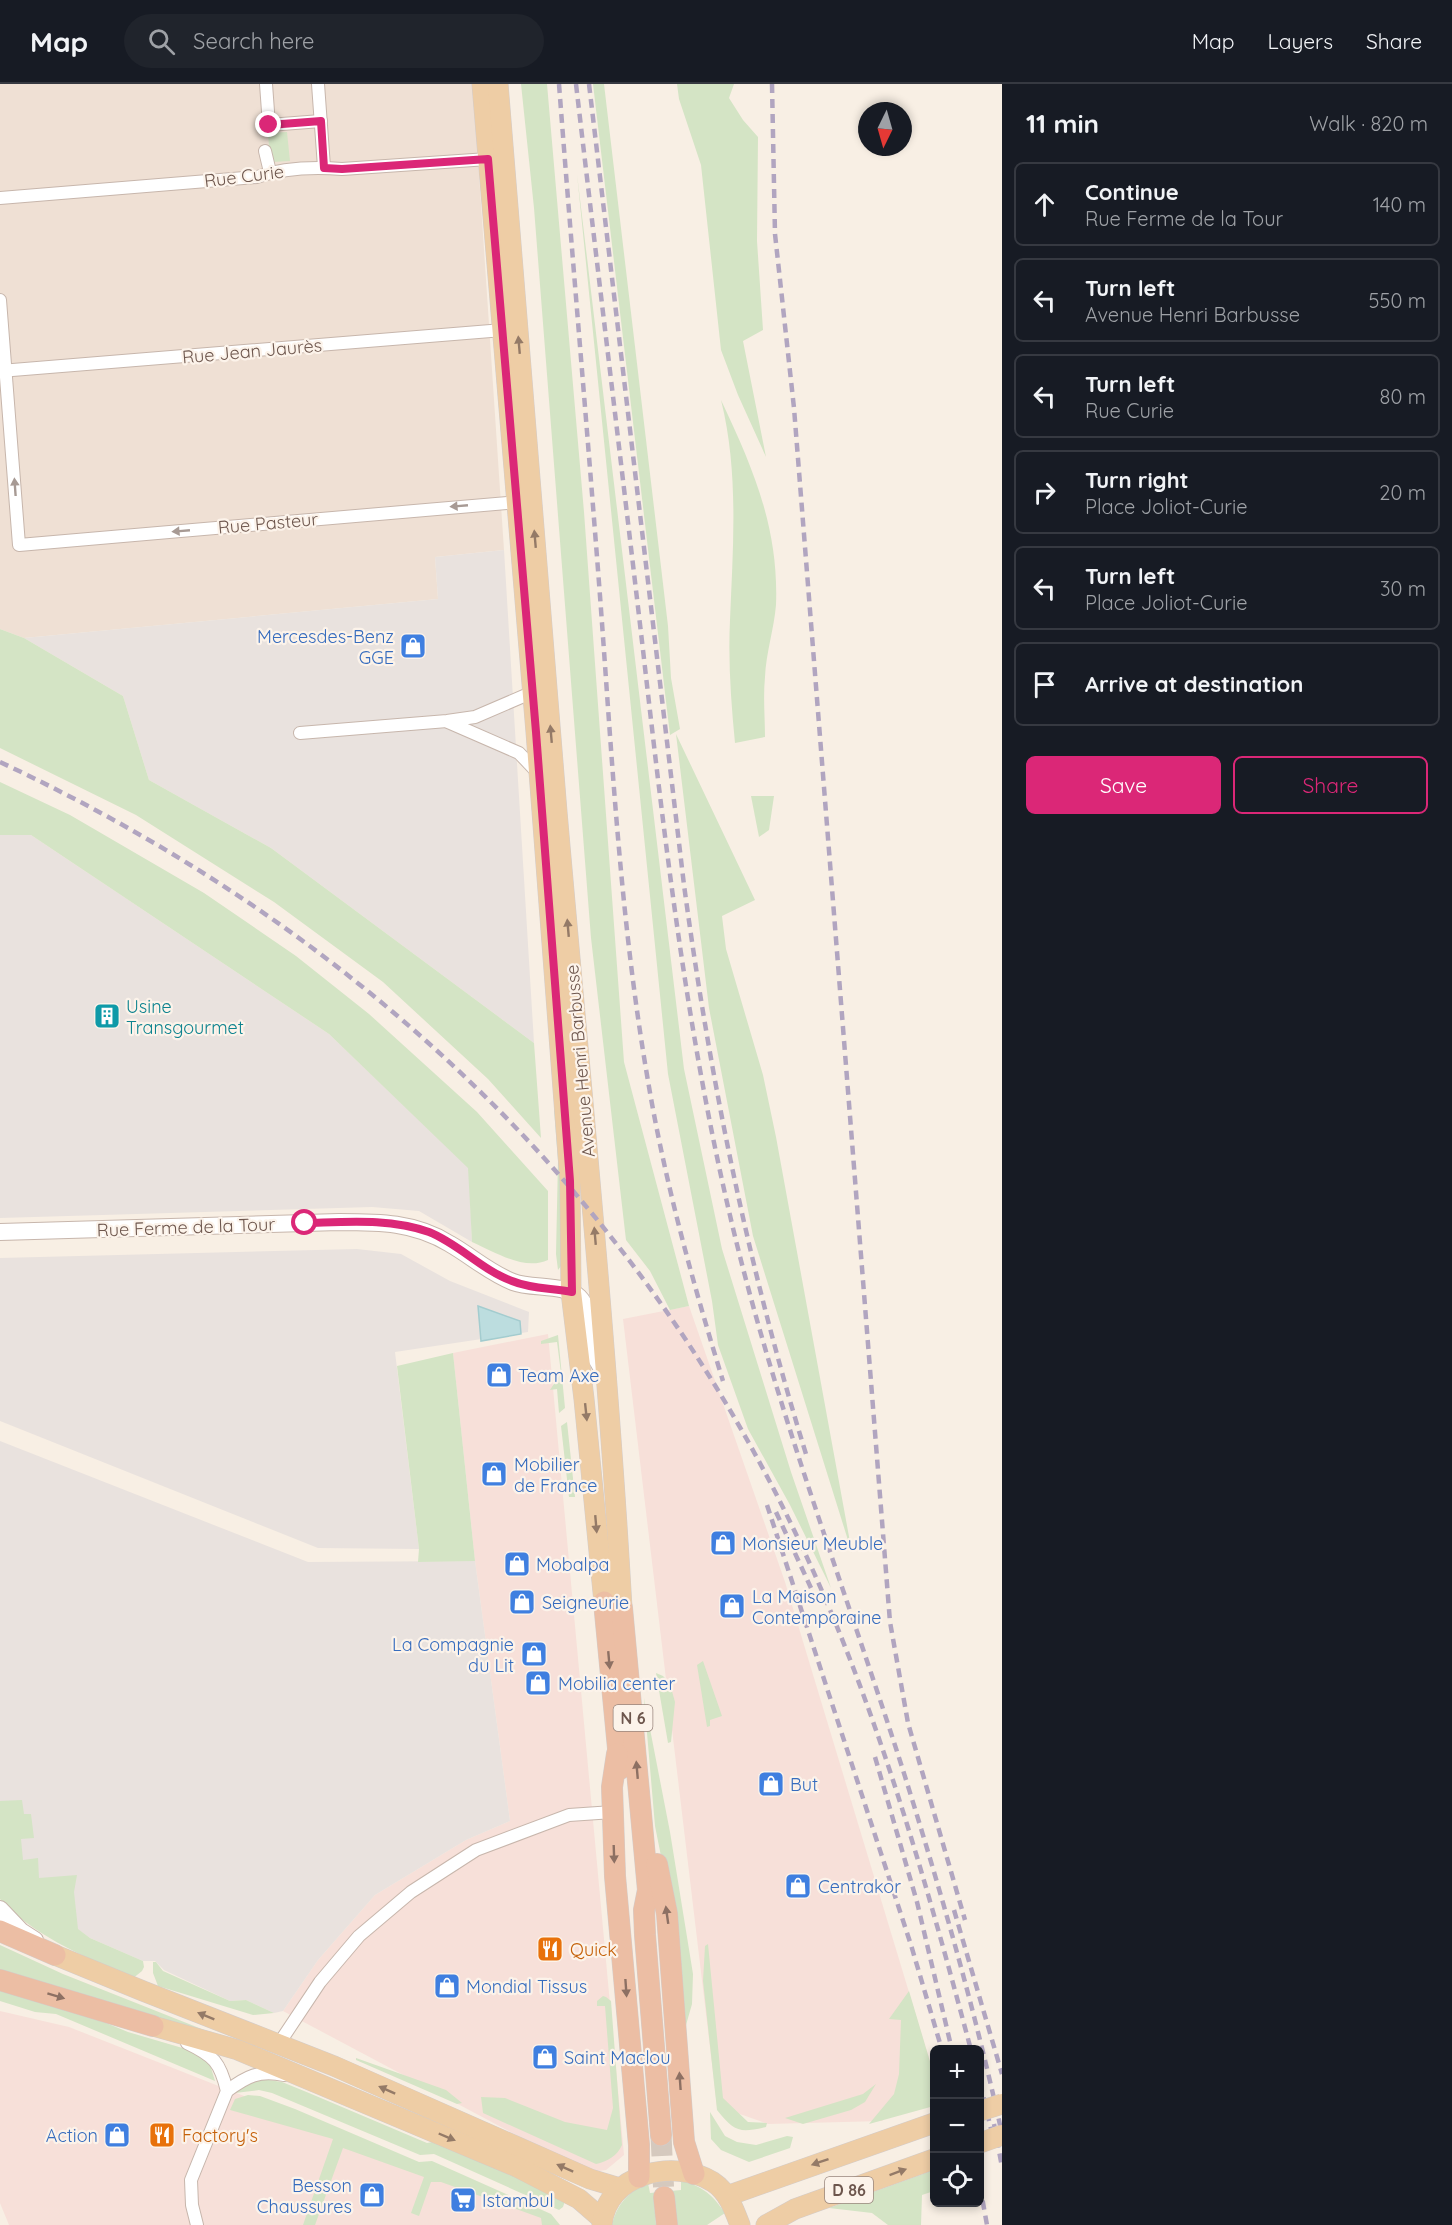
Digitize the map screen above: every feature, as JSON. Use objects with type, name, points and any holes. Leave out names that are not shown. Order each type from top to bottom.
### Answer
[{"type":"highway","name":"N 6","points":[[613,1605],[617,1754],[626,1803],[635,1894],[644,1910]]},
{"type":"highway","name":"N 6","points":[[613,1605],[648,1890],[644,1910],[661,2135]]},
{"type":"highway","points":[[617,1754],[612,1787],[615,1876],[639,2145],[639,2177]]},
{"type":"highway","points":[[642,1828],[653,1843],[667,1914],[684,2142],[694,2174]]},
{"type":"highway","points":[[0,1931],[55,1955]]},
{"type":"highway","points":[[0,1980],[153,2026]]},
{"type":"highway","points":[[664,2197],[667,2225]]},
{"type":"main road","name":"Avenue Henri Barbusse","points":[[482,84],[518,502],[570,1181],[572,1292],[584,1400],[613,1605]]},
{"type":"main road","name":"Avenue Henri Barbusse","points":[[498,84],[557,812],[600,1283],[619,1534],[613,1605]]},
{"type":"main road","points":[[55,1955],[334,2066],[590,2179],[620,2188]]},
{"type":"main road","points":[[153,2026],[238,2050],[517,2167],[579,2199],[602,2222],[609,2202],[620,2188],[639,2177],[657,2171],[676,2171],[694,2174],[714,2183],[727,2196],[740,2225]]},
{"type":"main road","points":[[984,2110],[1002,2104]]},
{"type":"main road","name":"D 86","points":[[727,2196],[930,2124]]},
{"type":"main road","points":[[984,2141],[1002,2134]]},
{"type":"main road","name":"D 86","points":[[766,2225],[795,2210],[930,2160]]},
{"type":"street","points":[[266,84],[269,125],[321,121]]},
{"type":"street","points":[[318,84],[324,168]]},
{"type":"street","points":[[265,151],[270,172]]},
{"type":"street","name":"Rue Curie","points":[[0,198],[257,177],[270,172],[488,159]]},
{"type":"street","points":[[0,300],[3,371]]},
{"type":"street","name":"Rue Jean Jaurès","points":[[3,371],[503,330]]},
{"type":"street","name":"Rue Pasteur","points":[[3,371],[19,545],[518,502]]},
{"type":"street","points":[[300,733],[475,717],[533,692]]},
{"type":"street","points":[[447,721],[519,753],[539,775]]},
{"type":"street","name":"Rue Ferme de la Tour","points":[[0,1232],[387,1222],[431,1233],[513,1282],[530,1287],[572,1292]]},
{"type":"street","points":[[572,1292],[585,1306],[590,1345],[606,1377]]},
{"type":"street","points":[[278,2045],[320,1982],[359,1936],[411,1892],[476,1850],[569,1815],[613,1812]]},
{"type":"street","points":[[0,1909],[21,1931],[55,1955]]},
{"type":"street","points":[[153,2026],[214,2058],[224,2077],[227,2091]]},
{"type":"street","points":[[197,2225],[192,2205],[190,2180],[227,2091],[253,2074],[274,2073],[313,2080]]},
{"type":"shaded area","points":[[0,84],[473,84],[504,550],[435,557],[438,599],[24,638],[0,629]]},
{"type":"shaded area","points":[[504,550],[534,1043],[271,848],[149,780],[123,696],[24,638],[438,599],[435,557]]},
{"type":"shaded area","points":[[0,835],[31,835],[329,1034],[469,1168],[472,1242],[419,1211],[372,1207],[0,1218]]},
{"type":"shaded area","points":[[357,1249],[401,1254],[450,1281],[529,1312],[528,1332],[395,1352],[419,1549],[318,1548],[0,1421],[0,1258]]},
{"type":"shaded area","points":[[689,1306],[785,1582],[930,2062],[930,2079],[882,2121],[768,2124],[717,2106],[623,1319]]},
{"type":"shaded area","points":[[548,1334],[624,2155],[606,2170],[592,2172],[578,2168],[283,2011],[318,1960],[375,1895],[466,1840],[510,1821],[475,1561],[453,1353]]},
{"type":"shaded area","points":[[0,1441],[308,1562],[475,1561],[510,1821],[466,1840],[375,1895],[318,1960],[283,2011],[274,2013],[246,2000],[230,2001],[164,1970],[155,1961],[143,1961],[90,1938],[56,1914],[0,1895]]},
{"type":"shaded area","points":[[0,2011],[69,2027],[553,2218],[553,2225],[9,2225],[0,2203]]},
{"type":"green space","points":[[521,84],[547,84],[584,512],[624,1062],[689,1306],[670,1310],[650,1271],[626,1240],[591,938],[534,208]]},
{"type":"green space","points":[[593,84],[604,84],[668,626],[671,678],[680,729],[670,735]]},
{"type":"green space","points":[[677,84],[734,84],[729,98],[743,120],[758,137],[757,241],[763,330],[743,341],[766,457],[721,350],[701,165],[679,99]]},
{"type":"green space","points":[[287,132],[290,161],[272,162],[268,133]]},
{"type":"green space","points":[[577,174],[684,1069],[722,1249],[791,1472],[831,1588],[790,1505],[748,1429],[718,1345],[712,1301],[668,1074]]},
{"type":"green space","points":[[721,400],[744,450],[762,499],[773,550],[776,577],[774,623],[764,684],[765,737],[735,743],[729,651],[733,482],[727,427]]},
{"type":"green space","points":[[0,629],[24,638],[123,696],[149,780],[271,848],[534,1043],[541,1138],[488,1079],[383,982],[274,902],[136,815],[0,748]]},
{"type":"green space","points":[[676,734],[755,900],[722,916],[726,949],[763,1075],[776,1137],[852,1553],[753,1236],[709,1008]]},
{"type":"green space","points":[[0,782],[70,815],[204,893],[296,956],[369,1014],[477,1112],[548,1191],[548,1260],[539,1263],[519,1262],[472,1242],[468,1168],[329,1034],[31,835],[0,835]]},
{"type":"green space","points":[[751,796],[774,796],[769,830],[759,837]]},
{"type":"green space","points":[[554,1109],[560,1109],[561,1266],[558,1270],[556,1254],[558,1160]]},
{"type":"green space","points":[[558,1335],[565,1408],[559,1413],[557,1389],[550,1390],[561,1373],[557,1342],[541,1344],[541,1341]]},
{"type":"green space","points":[[453,1353],[475,1561],[418,1562],[419,1549],[397,1366]]},
{"type":"green space","points":[[567,1422],[575,1497],[569,1497],[561,1426]]},
{"type":"green space","points":[[703,1661],[722,1716],[710,1720],[710,1726],[707,1727],[697,1665]]},
{"type":"green space","points":[[656,1673],[663,1676],[670,1684],[675,1702],[671,1742],[668,1743]]},
{"type":"green space","points":[[644,1698],[670,1832],[693,1974],[692,2004],[684,2032],[673,1916],[655,1826]]},
{"type":"green space","points":[[22,1800],[24,1814],[31,1814],[34,1838],[21,1839],[23,1860],[38,1858],[39,1878],[77,1875],[74,1892],[78,1929],[90,1938],[143,1961],[142,1971],[132,1979],[42,1933],[13,1912],[0,1899],[0,1801]]},
{"type":"green space","points":[[708,1944],[723,2098],[748,2122],[767,2123],[766,2127],[738,2129],[728,2123],[717,2110],[703,1981],[705,1946]]},
{"type":"green space","points":[[0,1945],[63,1974],[242,2045],[0,1971]]},
{"type":"green space","points":[[153,1962],[156,1962],[163,1971],[230,2001],[246,2000],[274,2013],[253,2015],[158,1986],[153,1973]]},
{"type":"green space","points":[[0,1989],[82,2013],[128,2032],[196,2052],[209,2061],[215,2081],[56,2014],[35,2012],[0,2001]]},
{"type":"green space","points":[[909,1991],[930,2062],[930,2107],[869,2124],[894,2094],[899,2074],[901,2020],[889,2019]]},
{"type":"green space","points":[[603,1996],[611,2001],[622,2145],[612,2158],[596,2164],[483,2113],[481,2097],[505,2098],[565,2122],[607,2130],[613,2108],[605,2006],[597,2006],[597,2001]]},
{"type":"green space","points":[[356,2058],[446,2090],[462,2103],[457,2104],[356,2060]]},
{"type":"green space","points":[[262,2079],[282,2082],[427,2143],[438,2141],[561,2197],[565,2201],[563,2207],[559,2210],[434,2154],[420,2155],[272,2093],[259,2090],[235,2093]]},
{"type":"green space","points":[[876,2084],[865,2102],[851,2110],[803,2124],[785,2118],[863,2094]]},
{"type":"green space","points":[[248,2095],[260,2096],[295,2109],[419,2162],[432,2161],[551,2214],[560,2225],[542,2225],[541,2218],[441,2182],[431,2182],[419,2216],[411,2213],[424,2177],[343,2148],[315,2225],[303,2225],[333,2139],[230,2110],[235,2099]]},
{"type":"green space","points":[[710,2112],[725,2136],[737,2142],[756,2145],[787,2136],[793,2137],[790,2148],[749,2162],[721,2150],[711,2139]]},
{"type":"green space","points":[[930,2171],[930,2192],[922,2195],[921,2225],[888,2225],[872,2213],[829,2208]]},
{"type":"green space","points":[[681,2180],[706,2192],[725,2213],[707,2225],[677,2225],[654,2201],[656,2225],[612,2225],[620,2205],[635,2190],[648,2183],[650,2193],[681,2190]]},
{"type":"water","points":[[478,1306],[520,1321],[521,1334],[481,1341]]},
{"type":"tunnel","points":[[661,2135],[664,2197]]},
{"type":"railway","points":[[559,84],[618,836],[630,956],[647,1075],[670,1191],[723,1381]]},
{"type":"railway","points":[[576,84],[669,867],[690,1010],[716,1153],[732,1224],[769,1361],[902,1767],[943,1904],[969,1995],[1002,2134]]},
{"type":"railway","points":[[589,84],[694,957],[733,1172],[766,1313],[806,1454]]},
{"type":"railway","points":[[772,84],[775,234],[794,408],[890,1622],[908,1723],[965,1920]]},
{"type":"railway","points":[[0,762],[127,828],[248,902],[360,985],[465,1077],[562,1178],[649,1287],[727,1405],[795,1532],[823,1594],[849,1657],[895,1786],[935,1918],[970,2045]]},
{"type":"railway","points":[[767,1505],[911,1945],[941,2045]]},
{"type":"railway","points":[[776,1512],[811,1588]]},
{"type":"railway","points":[[875,1757],[917,1902],[951,2045]]},
{"type":"railway","points":[[954,1910],[1002,2074]]},
{"type":"railway","points":[[984,2099],[992,2133]]},
{"type":"railway","points":[[994,2124],[1002,2167]]},
{"type":"railway","points":[[984,2207],[987,2225]]},
{"type":"place","name":"Mercesdes-Benz GGE","points":[[413,646]]},
{"type":"place","name":"Usine Transgourmet","points":[[107,1016]]},
{"type":"place","name":"Team Axe","points":[[499,1375]]},
{"type":"place","name":"Mobilier de France","points":[[494,1474]]},
{"type":"place","name":"Monsieur Meuble","points":[[723,1543]]},
{"type":"place","name":"Mobalpa","points":[[517,1564]]},
{"type":"place","name":"Seigneurie","points":[[522,1602]]},
{"type":"place","name":"La Maison Contemporaine","points":[[732,1606]]},
{"type":"place","name":"La Compagnie du Lit","points":[[534,1654]]},
{"type":"place","name":"Mobilia center","points":[[538,1683]]},
{"type":"place","name":"But","points":[[771,1784]]},
{"type":"place","name":"Centrakor","points":[[798,1886]]},
{"type":"place","name":"Quick","points":[[550,1949]]},
{"type":"place","name":"Mondial Tissus","points":[[447,1986]]},
{"type":"place","name":"Saint Maclou","points":[[545,2057]]},
{"type":"place","name":"Action","points":[[117,2135]]},
{"type":"place","name":"Factory's","points":[[162,2135]]},
{"type":"place","name":"Besson Chaussures","points":[[372,2195]]},
{"type":"place","name":"Istambul","points":[[463,2200]]},
{"type":"route","points":[[269,125],[321,121],[324,168],[342,169],[488,159],[518,502],[570,1181],[572,1292],[530,1287],[513,1282],[498,1275],[448,1242],[431,1233],[411,1227],[387,1222],[305,1223]]}]
